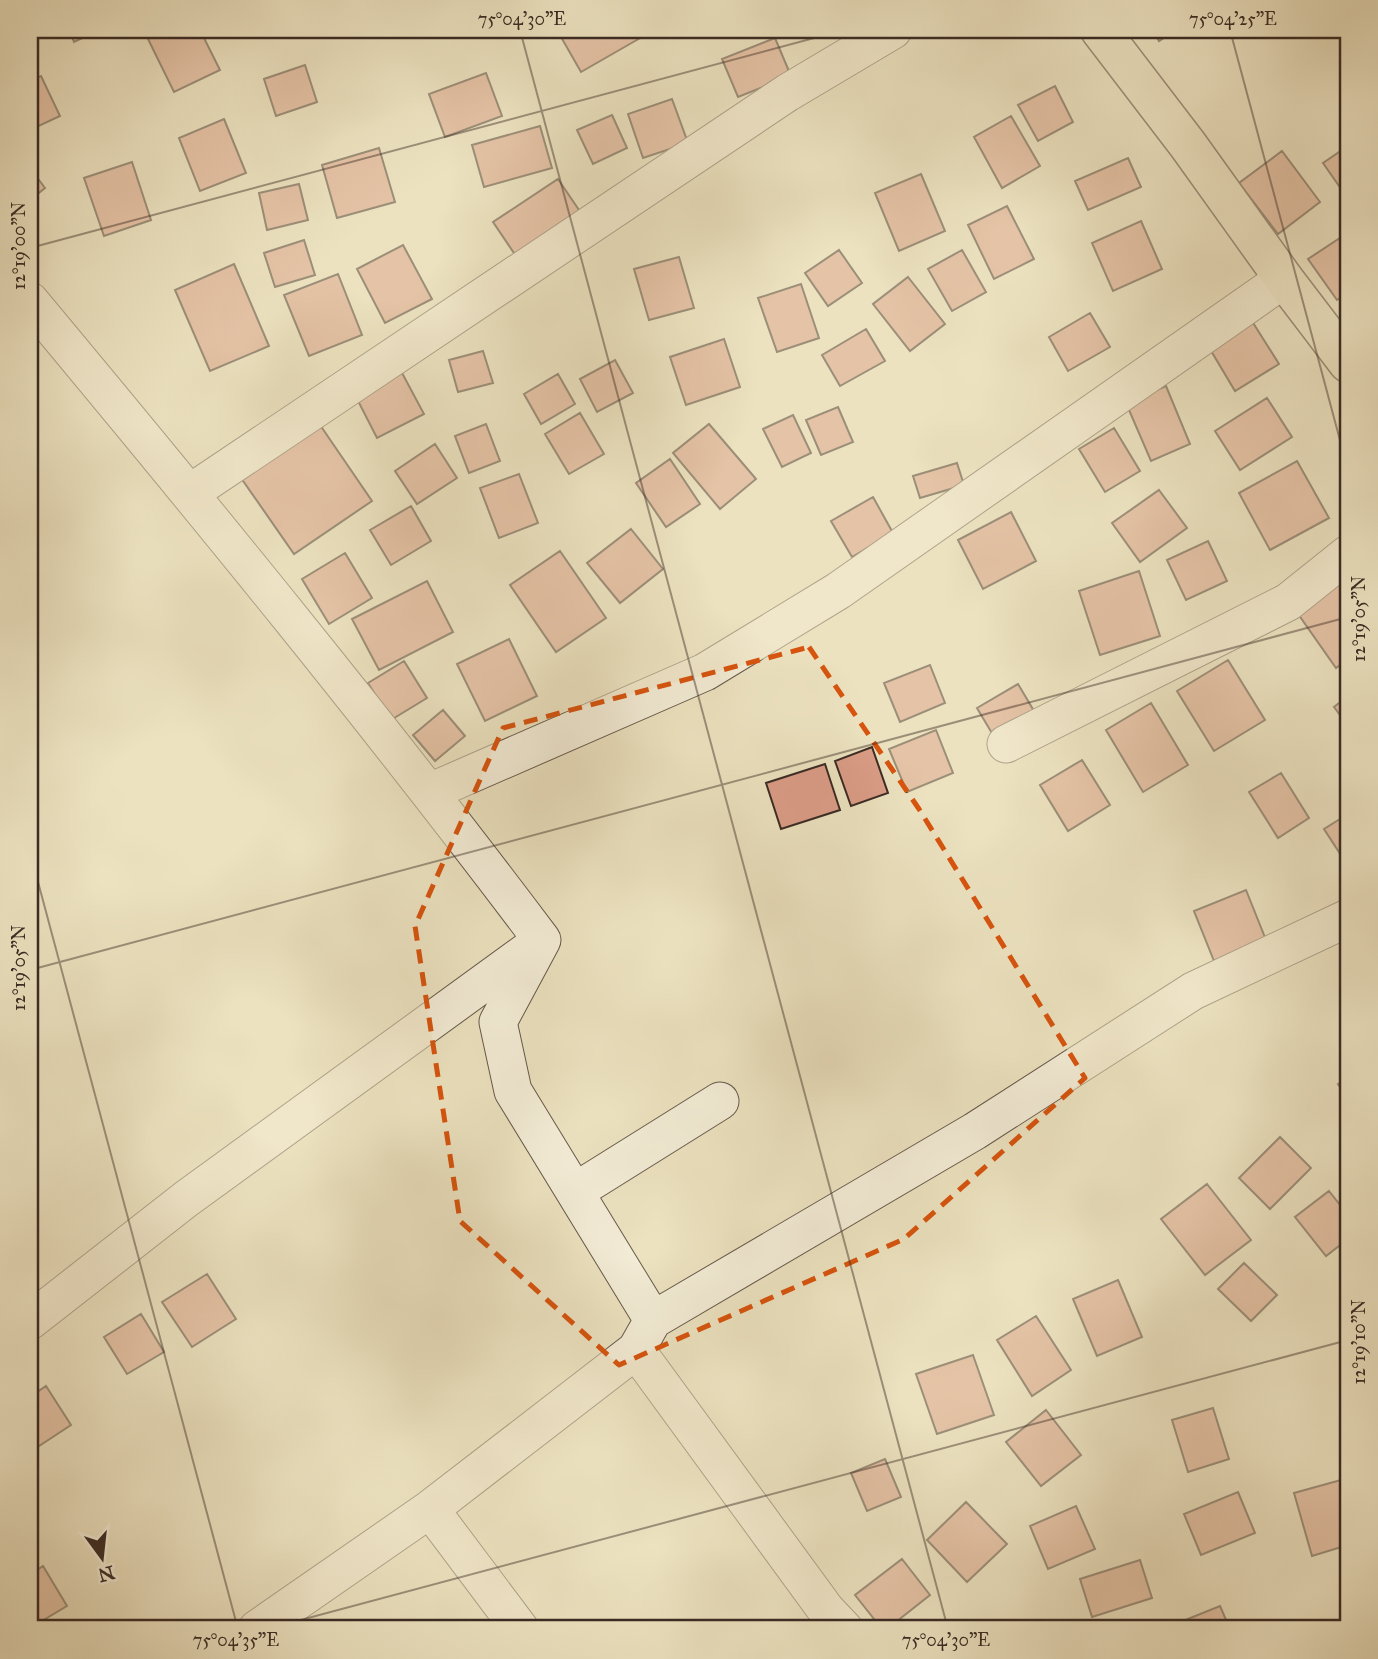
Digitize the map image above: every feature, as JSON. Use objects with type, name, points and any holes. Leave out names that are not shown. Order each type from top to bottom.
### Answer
[{"type":"main road","points":[[1100,30],[1348,363]]},
{"type":"street","points":[[190,493],[776,101],[893,30]]},
{"type":"street","points":[[430,792],[705,672],[838,591],[1284,279]]},
{"type":"street","points":[[30,302],[190,493],[430,792],[542,940]]},
{"type":"street","points":[[1006,744],[1287,602],[1348,554]]},
{"type":"street","points":[[257,1629],[430,1509],[644,1335],[975,1131],[1193,991],[1348,918]]},
{"type":"street","points":[[542,940],[498,1021],[513,1091],[576,1191],[644,1335],[826,1610],[844,1629]]},
{"type":"street","points":[[30,1321],[197,1191],[542,940]]},
{"type":"street","points":[[576,1191],[720,1101]]},
{"type":"street","points":[[430,1509],[520,1629]]},
{"type":"highlighted area","points":[[809,647],[919,809],[1085,1078],[904,1239],[619,1365],[460,1221],[415,926],[503,728]]},
{"type":"building","points":[[69,30],[100,30],[74,42]]},
{"type":"building","points":[[167,30],[200,30],[220,70],[174,92],[148,39]]},
{"type":"building","points":[[557,30],[638,30],[642,37],[581,72]]},
{"type":"building","points":[[1152,30],[1176,30],[1159,41]]},
{"type":"building","points":[[775,38],[791,76],[738,97],[722,59]]},
{"type":"building","points":[[305,65],[317,102],[276,116],[264,79]]},
{"type":"building","points":[[486,73],[502,116],[445,137],[429,94]]},
{"type":"building","points":[[41,76],[60,116],[30,130],[30,81]]},
{"type":"building","points":[[1055,86],[1073,122],[1038,141],[1018,105]]},
{"type":"building","points":[[672,99],[688,143],[643,158],[628,114]]},
{"type":"building","points":[[612,115],[627,148],[593,164],[577,130]]},
{"type":"building","points":[[1011,116],[1040,166],[1002,188],[974,137]]},
{"type":"building","points":[[224,119],[246,173],[200,191],[179,138]]},
{"type":"building","points":[[540,126],[552,168],[484,187],[472,145]]},
{"type":"building","points":[[1348,146],[1348,194],[1346,196],[1323,163]]},
{"type":"building","points":[[379,148],[395,202],[337,218],[322,165]]},
{"type":"building","points":[[1282,151],[1320,202],[1278,234],[1239,183]]},
{"type":"building","points":[[1128,158],[1141,187],[1088,210],[1075,181]]},
{"type":"building","points":[[132,162],[151,220],[104,236],[84,178]]},
{"type":"building","points":[[30,168],[45,188],[30,200]]},
{"type":"building","points":[[921,174],[945,231],[899,251],[875,193]]},
{"type":"building","points":[[558,179],[581,213],[516,256],[493,222]]},
{"type":"building","points":[[299,184],[308,220],[267,230],[259,193]]},
{"type":"building","points":[[1007,206],[1034,259],[994,279],[968,225]]},
{"type":"building","points":[[1141,221],[1162,269],[1113,291],[1092,243]]},
{"type":"building","points":[[1346,234],[1348,293],[1337,300],[1308,259]]},
{"type":"building","points":[[304,240],[315,275],[275,287],[264,253]]},
{"type":"building","points":[[403,245],[432,299],[385,323],[357,269]]},
{"type":"building","points":[[839,250],[862,283],[828,306],[805,273]]},
{"type":"building","points":[[962,250],[986,292],[952,311],[928,269]]},
{"type":"building","points":[[679,257],[694,308],[649,320],[634,269]]},
{"type":"building","points":[[234,264],[269,346],[210,371],[175,290]]},
{"type":"building","points":[[338,274],[362,335],[309,356],[284,295]]},
{"type":"building","points":[[908,277],[945,324],[910,351],[873,304]]},
{"type":"building","points":[[801,284],[819,338],[777,352],[758,298]]},
{"type":"building","points":[[1090,313],[1110,347],[1068,371],[1049,337]]},
{"type":"building","points":[[1250,318],[1279,364],[1235,391],[1207,344]]},
{"type":"building","points":[[866,329],[885,361],[840,386],[822,355]]},
{"type":"building","points":[[724,339],[740,387],[686,405],[670,357]]},
{"type":"building","points":[[483,351],[493,383],[458,392],[449,360]]},
{"type":"building","points":[[615,360],[633,393],[597,412],[580,379]]},
{"type":"building","points":[[401,371],[424,414],[377,438],[355,395]]},
{"type":"building","points":[[558,374],[575,404],[541,424],[524,394]]},
{"type":"building","points":[[1166,386],[1190,444],[1151,461],[1126,403]]},
{"type":"building","points":[[1267,398],[1292,437],[1240,470],[1215,431]]},
{"type":"building","points":[[838,407],[853,442],[821,455],[806,420]]},
{"type":"building","points":[[580,413],[604,454],[569,474],[545,434]]},
{"type":"building","points":[[793,415],[811,453],[782,467],[763,429]]},
{"type":"building","points":[[318,422],[372,501],[294,554],[239,475]]},
{"type":"building","points":[[486,424],[500,461],[469,473],[455,436]]},
{"type":"building","points":[[709,424],[756,479],[720,509],[673,453]]},
{"type":"building","points":[[1114,428],[1140,471],[1105,492],[1079,449]]},
{"type":"building","points":[[435,444],[457,478],[417,504],[395,471]]},
{"type":"building","points":[[670,459],[700,504],[666,527],[636,483]]},
{"type":"building","points":[[1297,461],[1329,518],[1270,550],[1239,493]]},
{"type":"building","points":[[957,463],[964,485],[920,498],[913,476]]},
{"type":"building","points":[[519,474],[538,523],[499,538],[480,488]]},
{"type":"building","points":[[1159,490],[1187,528],[1140,562],[1112,523]]},
{"type":"building","points":[[873,497],[893,533],[852,557],[831,521]]},
{"type":"building","points":[[411,506],[431,541],[391,565],[370,530]]},
{"type":"building","points":[[1011,512],[1036,561],[983,589],[958,540]]},
{"type":"building","points":[[631,529],[663,569],[620,603],[587,563]]},
{"type":"building","points":[[1208,541],[1227,581],[1186,600],[1167,560]]},
{"type":"building","points":[[560,551],[606,618],[556,652],[510,585]]},
{"type":"building","points":[[345,553],[372,598],[329,624],[302,579]]},
{"type":"building","points":[[1139,571],[1160,636],[1100,655],[1079,591]]},
{"type":"building","points":[[1348,575],[1348,659],[1336,668],[1296,611]]},
{"type":"building","points":[[427,581],[453,632],[379,670],[352,619]]},
{"type":"building","points":[[509,639],[537,696],[485,721],[457,664]]},
{"type":"building","points":[[1228,660],[1265,720],[1214,751],[1177,691]]},
{"type":"building","points":[[404,661],[427,698],[391,720],[368,683]]},
{"type":"building","points":[[930,665],[945,703],[900,722],[884,683]]},
{"type":"building","points":[[1018,684],[1034,711],[993,735],[977,708]]},
{"type":"building","points":[[1348,696],[1348,726],[1334,707]]},
{"type":"building","points":[[1151,703],[1188,765],[1143,792],[1106,730]]},
{"type":"building","points":[[443,710],[465,736],[435,761],[413,735]]},
{"type":"building","points":[[936,730],[953,773],[907,792],[889,749]]},
{"type":"building","points":[[872,747],[888,793],[851,806],[835,761]]},
{"type":"building","points":[[1082,760],[1110,805],[1068,831],[1040,785]]},
{"type":"building","points":[[825,764],[840,810],[781,829],[766,783]]},
{"type":"building","points":[[1281,773],[1309,818],[1278,838],[1249,792]]},
{"type":"building","points":[[1348,814],[1348,866],[1324,829]]},
{"type":"building","points":[[1246,890],[1266,940],[1214,961],[1194,911]]},
{"type":"building","points":[[1348,1078],[1348,1100],[1338,1084]]},
{"type":"building","points":[[1280,1137],[1311,1168],[1270,1209],[1239,1178]]},
{"type":"building","points":[[1207,1184],[1251,1240],[1205,1275],[1161,1219]]},
{"type":"building","points":[[1329,1191],[1348,1215],[1348,1239],[1326,1256],[1295,1217]]},
{"type":"building","points":[[1244,1263],[1277,1295],[1251,1321],[1218,1289]]},
{"type":"building","points":[[207,1274],[236,1319],[192,1347],[162,1302]]},
{"type":"building","points":[[1118,1280],[1142,1337],[1097,1356],[1073,1299]]},
{"type":"building","points":[[141,1314],[164,1352],[127,1374],[104,1337]]},
{"type":"building","points":[[1036,1316],[1071,1370],[1032,1396],[997,1340]]},
{"type":"building","points":[[973,1355],[994,1415],[937,1434],[916,1374]]},
{"type":"building","points":[[46,1386],[71,1425],[30,1452],[30,1397]]},
{"type":"building","points":[[1213,1408],[1229,1459],[1188,1472],[1172,1420]]},
{"type":"building","points":[[1046,1410],[1081,1455],[1041,1486],[1006,1442]]},
{"type":"building","points":[[885,1459],[901,1497],[867,1511],[851,1473]]},
{"type":"building","points":[[1348,1478],[1348,1545],[1312,1556],[1294,1493]]},
{"type":"building","points":[[1238,1492],[1255,1533],[1201,1555],[1184,1514]]},
{"type":"building","points":[[966,1502],[1007,1544],[967,1582],[927,1540]]},
{"type":"building","points":[[1076,1506],[1095,1549],[1048,1569],[1030,1526]]},
{"type":"building","points":[[902,1559],[930,1595],[887,1629],[882,1629],[855,1595]]},
{"type":"building","points":[[1140,1560],[1152,1598],[1092,1617],[1080,1579]]},
{"type":"building","points":[[43,1566],[67,1606],[30,1628],[30,1575]]},
{"type":"building","points":[[1220,1606],[1230,1629],[1163,1629]]}]
